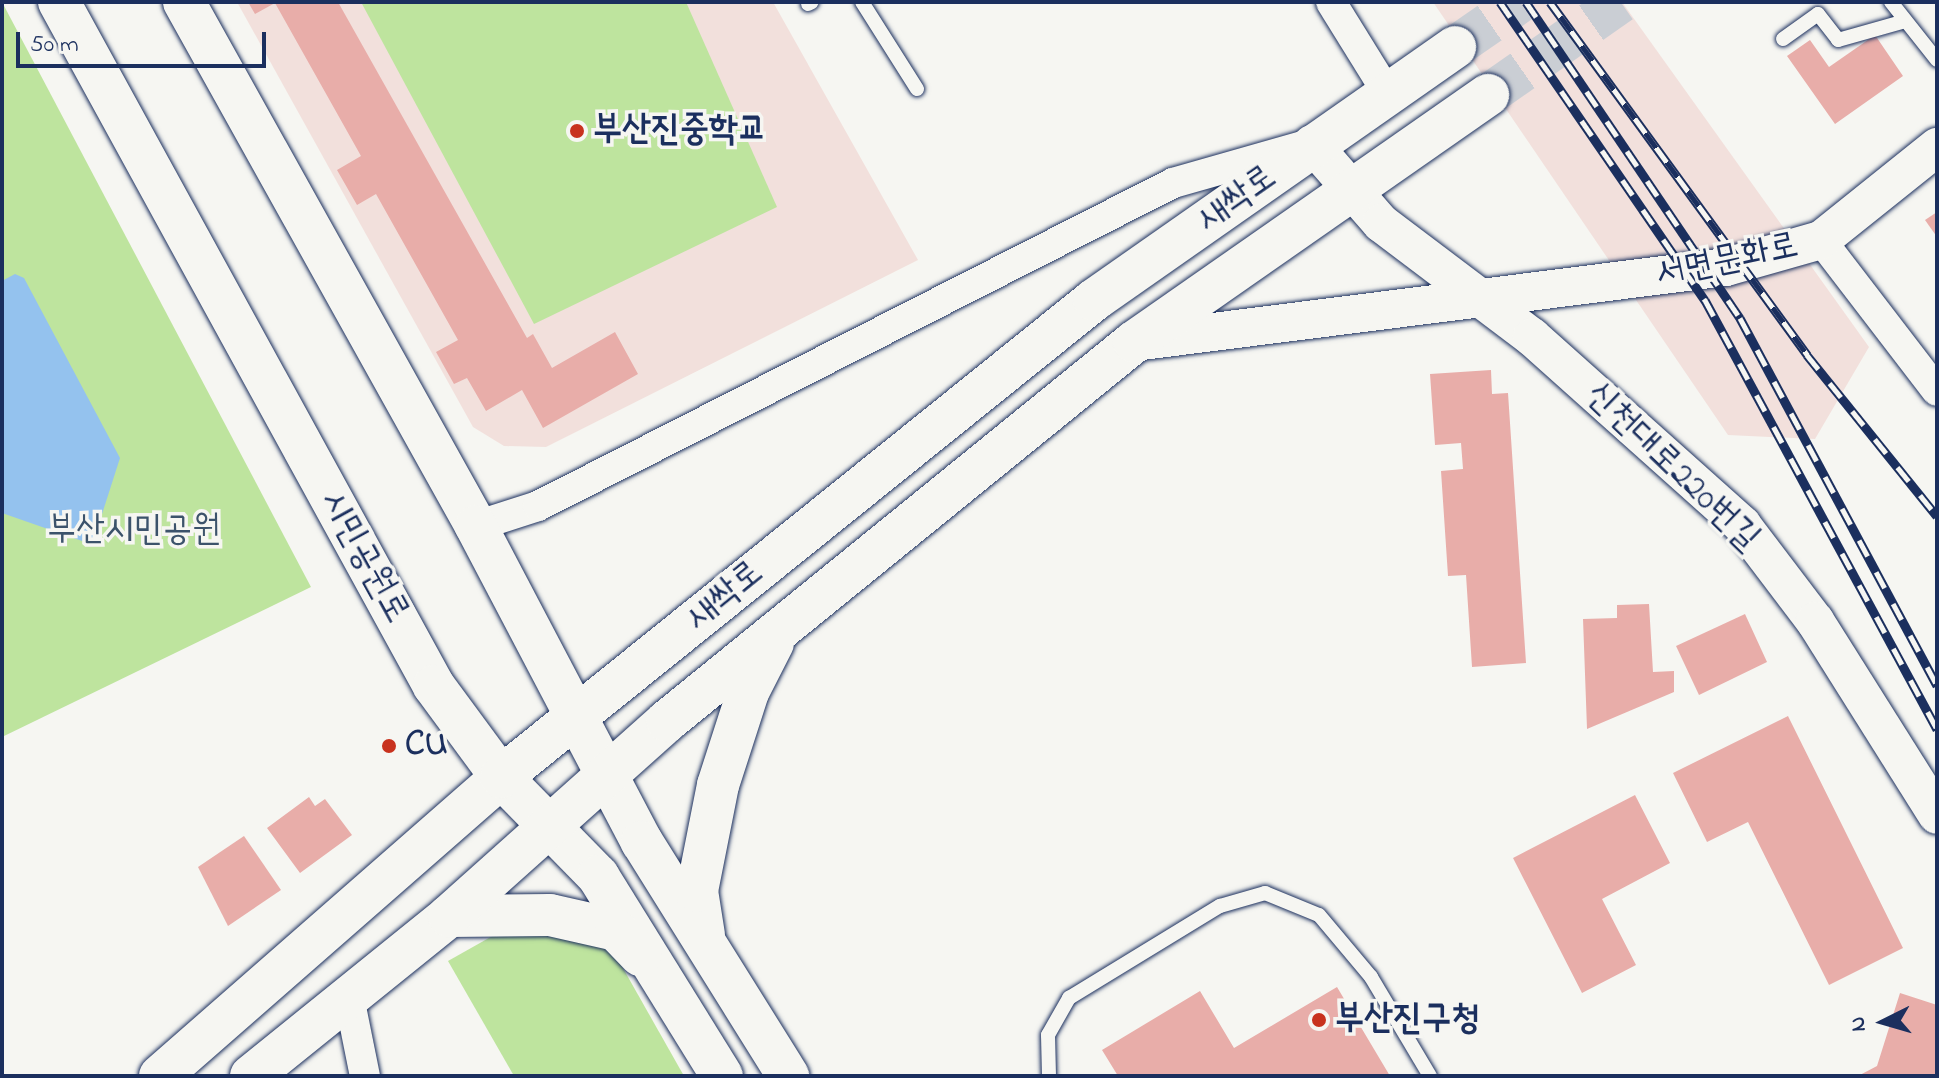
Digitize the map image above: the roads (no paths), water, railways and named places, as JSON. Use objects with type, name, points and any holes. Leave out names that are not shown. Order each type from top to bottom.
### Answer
[{"type":"main road","name":"시민공원로","points":[[59,2],[434,686],[501,777],[598,876],[669,984],[722,1076]]},
{"type":"main road","points":[[184,2],[476,526],[706,948],[788,1076]]},
{"type":"main road","name":"새싹로","points":[[160,1076],[501,777],[1094,300],[1312,144],[1455,47]]},
{"type":"main road","name":"새싹로","points":[[251,1076],[348,992],[449,916],[550,827],[608,770],[1134,342],[1488,95]]},
{"type":"main road","points":[[706,948],[697,891],[718,785],[748,692],[780,629]]},
{"type":"main road","points":[[449,916],[495,910],[616,930],[669,984]]},
{"type":"street","points":[[1331,2],[1388,94]]},
{"type":"street","name":"새싹로","points":[[476,526],[538,506],[1173,183],[1312,144]]},
{"type":"street","points":[[1312,144],[1381,223],[1486,302]]},
{"type":"street","name":"서면문화로","points":[[1134,342],[1486,302],[1726,267],[1821,240],[1937,147]]},
{"type":"street","points":[[1821,240],[1937,391]]},
{"type":"street","name":"신천대로220번길","points":[[1486,302],[1742,525],[1815,621],[1937,815]]},
{"type":"street","points":[[348,992],[365,1076]]},
{"type":"lane","points":[[862,2],[917,89]]},
{"type":"lane","points":[[1891,2],[1937,60]]},
{"type":"lane","points":[[1783,39],[1818,14],[1838,40],[1905,21]]},
{"type":"lane","points":[[1049,1076],[1048,1035],[1069,998],[1220,906],[1265,893],[1319,915],[1371,977],[1430,1076]]},
{"type":"water","points":[[15,274],[24,278],[120,458],[94,539],[85,542],[2,513],[2,281]]},
{"type":"tunnel","points":[[1455,47],[1520,2]]},
{"type":"tunnel","points":[[1488,95],[1621,2]]},
{"type":"railway","points":[[1500,2],[1705,300],[1937,729]]},
{"type":"railway","points":[[1526,2],[1740,318],[1937,686]]},
{"type":"railway","points":[[1550,2],[1807,355],[1937,516]]},
{"type":"place","name":"부산진중학교","points":[[577,131]]},
{"type":"place","name":"CU","points":[[389,746]]},
{"type":"place","name":"부산진구청","points":[[1319,1020]]},
{"type":"park label","name":"부산시민공원","points":[[134,531]]}]
